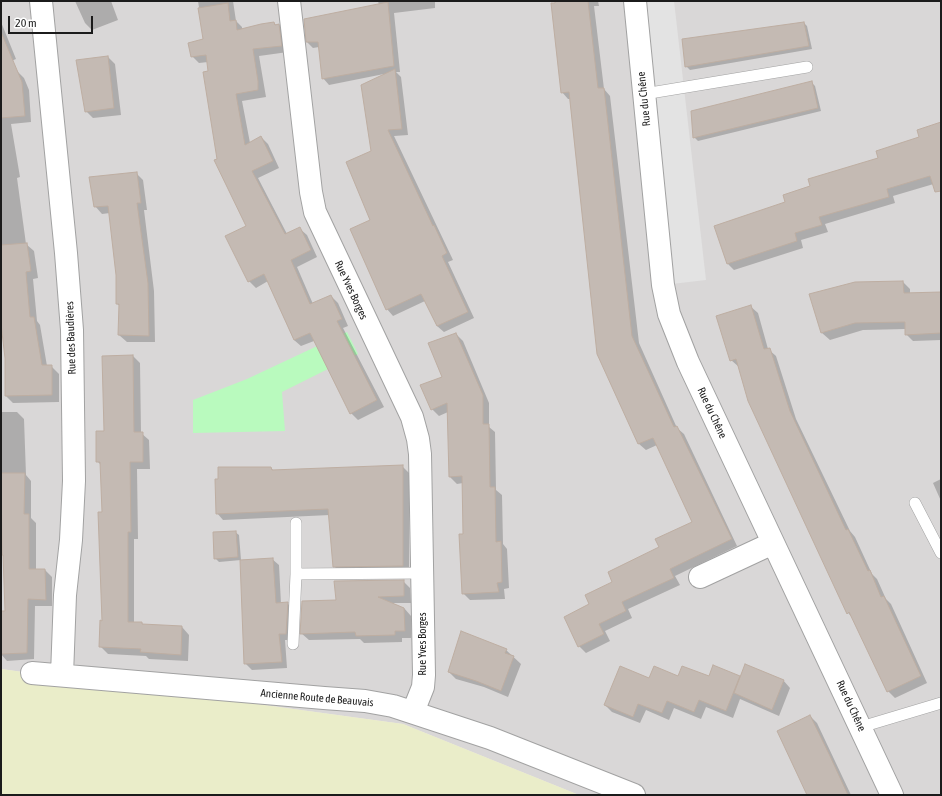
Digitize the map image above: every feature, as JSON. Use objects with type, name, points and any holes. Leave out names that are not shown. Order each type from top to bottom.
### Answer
[{"type":"street","name":"Rue des Baudières","points":[[41,1],[72,330],[74,481],[71,540],[65,595],[62,676]]},
{"type":"street","name":"Rue Yves Borges","points":[[289,1],[311,192],[315,212],[412,417],[418,440],[420,454],[424,675],[423,687],[413,712]]},
{"type":"street","name":"Rue du Chêne","points":[[635,1],[663,286],[669,314],[688,362],[892,795]]},
{"type":"street","points":[[700,577],[773,543]]},
{"type":"street","name":"Ancienne Route de Beauvais","points":[[32,673],[365,701],[393,706],[490,738],[634,795]]},
{"type":"lane","points":[[644,94],[807,67]]},
{"type":"lane","points":[[915,503],[941,553]]},
{"type":"lane","points":[[293,644],[296,574],[296,524]]},
{"type":"lane","points":[[296,574],[422,574]]},
{"type":"lane","points":[[861,727],[941,703]]},
{"type":"shaded area","points":[[1,1],[941,1],[941,795],[579,795],[403,724],[1,669]]},
{"type":"shaded area","points":[[635,1],[674,1],[706,280],[663,285]]},
{"type":"green space","points":[[347,332],[358,354],[282,392],[285,431],[193,433],[193,400],[247,379]]},
{"type":"green space","points":[[1,669],[403,724],[579,795],[1,795]]},
{"type":"building","points":[[555,1],[588,1],[598,88],[604,88],[632,336],[674,427],[677,426],[732,539],[670,569],[674,578],[622,602],[626,611],[599,624],[604,634],[578,647],[564,617],[589,604],[585,595],[612,582],[608,572],[659,547],[655,539],[692,522],[653,438],[638,444],[597,354],[569,92],[561,93],[551,3],[555,3]]},
{"type":"building","points":[[388,2],[394,66],[322,79],[318,42],[306,42],[304,19]]},
{"type":"building","points":[[228,3],[230,21],[236,20],[237,30],[274,22],[275,25],[279,24],[282,46],[253,49],[258,90],[236,94],[245,145],[261,136],[273,161],[252,171],[285,234],[300,227],[311,250],[291,260],[310,304],[331,295],[342,319],[337,321],[377,400],[350,414],[310,333],[294,340],[264,274],[248,282],[225,236],[246,226],[214,160],[217,159],[203,72],[208,71],[206,55],[191,57],[188,43],[203,39],[198,8]]},
{"type":"building","points":[[804,22],[809,46],[685,67],[682,39]]},
{"type":"building","points":[[1,32],[22,82],[25,116],[1,118]]},
{"type":"building","points":[[108,56],[114,108],[85,112],[76,60]]},
{"type":"building","points":[[395,69],[402,129],[388,130],[447,253],[442,256],[468,312],[437,326],[421,294],[386,310],[350,229],[370,220],[346,162],[371,151],[361,85]]},
{"type":"building","points":[[812,81],[818,108],[693,138],[691,111]]},
{"type":"building","points":[[941,122],[941,191],[935,192],[930,176],[887,189],[889,197],[819,217],[822,225],[795,233],[797,241],[727,264],[714,226],[785,202],[783,195],[810,186],[808,179],[878,158],[876,151],[919,137],[917,130]]},
{"type":"building","points":[[137,172],[141,203],[137,203],[148,283],[149,336],[118,335],[119,304],[116,304],[116,275],[108,206],[94,207],[89,177]]},
{"type":"building","points":[[27,243],[31,271],[26,272],[30,317],[34,317],[42,365],[52,365],[52,395],[5,396],[5,358],[1,324],[1,245]]},
{"type":"building","points":[[903,281],[904,293],[941,292],[941,333],[905,335],[905,322],[855,323],[821,333],[809,294],[855,282]]},
{"type":"building","points":[[751,305],[764,349],[770,348],[790,411],[846,530],[848,529],[868,571],[870,570],[881,597],[884,596],[921,676],[887,692],[849,612],[847,614],[748,401],[736,359],[730,361],[716,316]]},
{"type":"building","points":[[456,333],[483,395],[483,424],[489,424],[490,487],[495,487],[496,542],[501,541],[502,582],[497,583],[499,592],[462,594],[459,534],[463,534],[462,476],[449,477],[447,403],[431,410],[420,385],[442,377],[428,343]]},
{"type":"building","points":[[133,355],[134,432],[143,432],[143,462],[130,462],[131,532],[128,532],[128,622],[182,626],[181,655],[140,652],[141,649],[99,647],[100,620],[102,621],[98,512],[102,512],[100,462],[96,462],[96,431],[104,431],[102,356]]},
{"type":"building","points":[[403,465],[403,566],[333,567],[328,509],[216,514],[215,479],[218,479],[218,467],[271,467],[272,470]]},
{"type":"building","points":[[1,473],[25,473],[24,514],[29,514],[29,569],[45,569],[46,600],[28,599],[27,653],[1,654],[1,611],[5,611],[2,555]]},
{"type":"building","points":[[236,531],[238,557],[214,559],[213,532]]},
{"type":"building","points":[[273,558],[276,603],[288,602],[286,634],[279,634],[282,662],[244,664],[240,560]]},
{"type":"building","points":[[404,580],[404,596],[378,597],[404,608],[405,631],[395,631],[395,635],[356,636],[355,632],[300,634],[302,601],[336,600],[334,581]]},
{"type":"building","points":[[461,631],[507,649],[505,653],[514,656],[501,691],[448,672]]},
{"type":"building","points":[[745,664],[784,680],[772,710],[734,693]]},
{"type":"building","points":[[713,665],[740,676],[726,711],[699,700],[694,712],[667,701],[662,713],[638,704],[633,717],[604,705],[620,666],[649,678],[654,666],[678,676],[682,666],[709,676]]},
{"type":"building","points":[[810,715],[848,795],[807,795],[777,731]]}]
